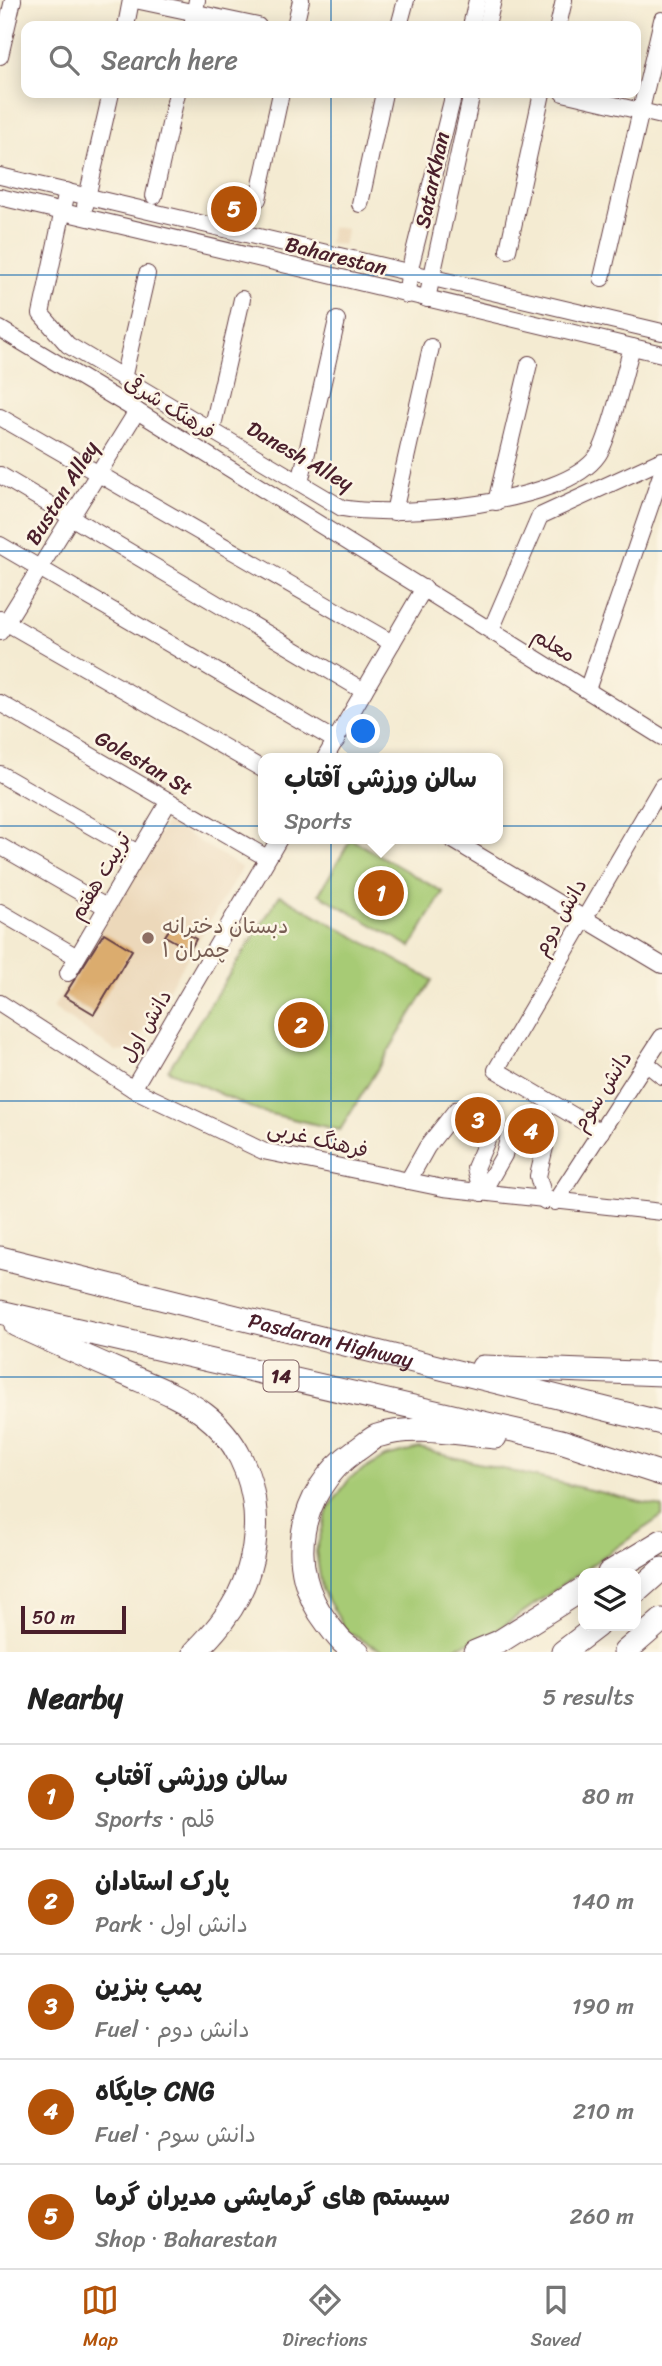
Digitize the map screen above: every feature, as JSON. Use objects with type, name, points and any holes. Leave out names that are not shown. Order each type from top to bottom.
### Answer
[{"type":"highway","name":"Pasdaran Highway","points":[[0,1258],[662,1423]]},
{"type":"highway","name":"14","points":[[0,1311],[561,1441],[662,1474]]},
{"type":"highway","points":[[0,1318],[205,1414],[236,1449],[253,1487],[256,1532],[241,1587],[225,1619],[195,1652]]},
{"type":"highway","name":"14","points":[[431,1364],[599,1374],[662,1374]]},
{"type":"highway","points":[[358,1652],[345,1647],[312,1604],[300,1559],[307,1511],[334,1466],[377,1436],[418,1431],[561,1441]]},
{"type":"highway","points":[[617,1568],[662,1541]]},
{"type":"highway","points":[[641,1588],[662,1569]]},
{"type":"highway","points":[[475,1652],[499,1642],[578,1593]]},
{"type":"highway","points":[[625,1652],[662,1619]]},
{"type":"highway","points":[[563,1652],[590,1631]]},
{"type":"street","points":[[0,56],[12,0]]},
{"type":"street","points":[[127,21],[133,0],[234,21]]},
{"type":"street","points":[[297,21],[301,0]]},
{"type":"street","points":[[400,21],[406,0]]},
{"type":"street","points":[[472,21],[477,0]]},
{"type":"street","points":[[488,21],[493,0]]},
{"type":"street","points":[[559,21],[564,0]]},
{"type":"street","points":[[602,278],[662,19]]},
{"type":"street","points":[[82,216],[89,197],[110,98]]},
{"type":"street","points":[[154,197],[176,98]]},
{"type":"street","points":[[258,199],[280,98]]},
{"type":"street","points":[[360,204],[383,98]]},
{"type":"street","name":"SatarKhan","points":[[407,295],[409,272],[453,98]]},
{"type":"street","name":"SatarKhan","points":[[427,299],[471,98]]},
{"type":"street","points":[[508,250],[541,98]]},
{"type":"street","points":[[585,98],[662,116]]},
{"type":"street","name":"Baharestan","points":[[0,177],[433,276],[662,332]]},
{"type":"street","points":[[62,212],[67,191]]},
{"type":"street","name":"Baharestan","points":[[0,197],[662,355]]},
{"type":"street","name":"Danesh Alley","points":[[62,212],[41,314],[68,345],[342,508],[369,513],[394,512],[508,501],[577,473],[598,455],[632,347]]},
{"type":"street","points":[[123,379],[147,274]]},
{"type":"street","points":[[212,430],[242,299]]},
{"type":"street","points":[[300,483],[337,320]]},
{"type":"street","name":"فرهنگ شرقی","points":[[0,329],[424,588]]},
{"type":"street","points":[[394,512],[432,347]]},
{"type":"street","points":[[496,502],[529,365]]},
{"type":"street","name":"Bustan Alley","points":[[2,625],[137,411]]},
{"type":"street","points":[[0,417],[392,643]]},
{"type":"street","points":[[491,630],[540,516],[662,460]]},
{"type":"street","points":[[587,690],[662,472]]},
{"type":"street","points":[[0,475],[364,691]]},
{"type":"street","points":[[0,545],[335,741]]},
{"type":"street","points":[[328,753],[424,588]]},
{"type":"street","name":"معلم","points":[[424,588],[662,737]]},
{"type":"street","points":[[2,625],[258,767]]},
{"type":"street","name":"Golestan St","points":[[0,703],[267,859]]},
{"type":"street","points":[[0,774],[138,853]]},
{"type":"street","name":"دانش دوم","points":[[601,1132],[496,1070],[662,786]]},
{"type":"street","name":"تربیت هفتم","points":[[68,973],[169,802]]},
{"type":"street","name":"دانش اول","points":[[133,1089],[276,844]]},
{"type":"street","points":[[459,844],[662,965]]},
{"type":"street","points":[[0,845],[107,907]]},
{"type":"street","points":[[0,912],[76,957]]},
{"type":"street","name":"فرهنگ غربی","points":[[0,1003],[133,1089],[263,1151],[408,1181],[482,1193],[662,1212]]},
{"type":"street","name":"دانش سوم","points":[[550,1201],[601,1132],[662,1037]]},
{"type":"street","points":[[646,1063],[662,1076]]},
{"type":"street","points":[[408,1181],[427,1147],[456,1110],[494,1126],[475,1168],[482,1193]]},
{"type":"street","points":[[482,1193],[504,1155],[509,1135],[531,1131],[545,1147],[538,1176],[550,1201]]},
{"type":"shaded area","points":[[332,226],[347,229],[343,245],[329,243]]},
{"type":"shaded area","name":"دبستان دخترانه چمران ۱","points":[[167,821],[242,868],[131,1051],[117,1052],[53,1008]]},
{"type":"green space","points":[[348,844],[360,844],[443,892],[411,947],[319,894]]},
{"type":"green space","points":[[280,895],[432,980],[340,1130],[258,1111],[168,1070]]},
{"type":"green space","points":[[419,1449],[662,1507],[662,1516],[587,1568],[578,1568],[578,1574],[490,1635],[443,1652],[384,1652],[347,1632],[322,1590],[316,1551],[328,1509],[350,1478],[385,1457]]},
{"type":"building","points":[[229,202],[241,205],[238,216],[226,213]]},
{"type":"building","points":[[172,925],[196,939],[190,950],[165,936]]},
{"type":"building","points":[[104,933],[132,950],[94,1014],[64,996]]},
{"type":"place","name":"سیستم های گرمایشی مدیران گرما","points":[[234,209]]},
{"type":"place","name":"سالن ورزشی آفتاب","points":[[381,893]]},
{"type":"place","name":"دبستان دخترانه چمران ۱","points":[[148,938]]},
{"type":"place","name":"پارک استادان","points":[[301,1025]]},
{"type":"place","name":"پمپ بنزین","points":[[478,1120]]},
{"type":"place","name":"جایگاه CNG","points":[[531,1131]]}]
